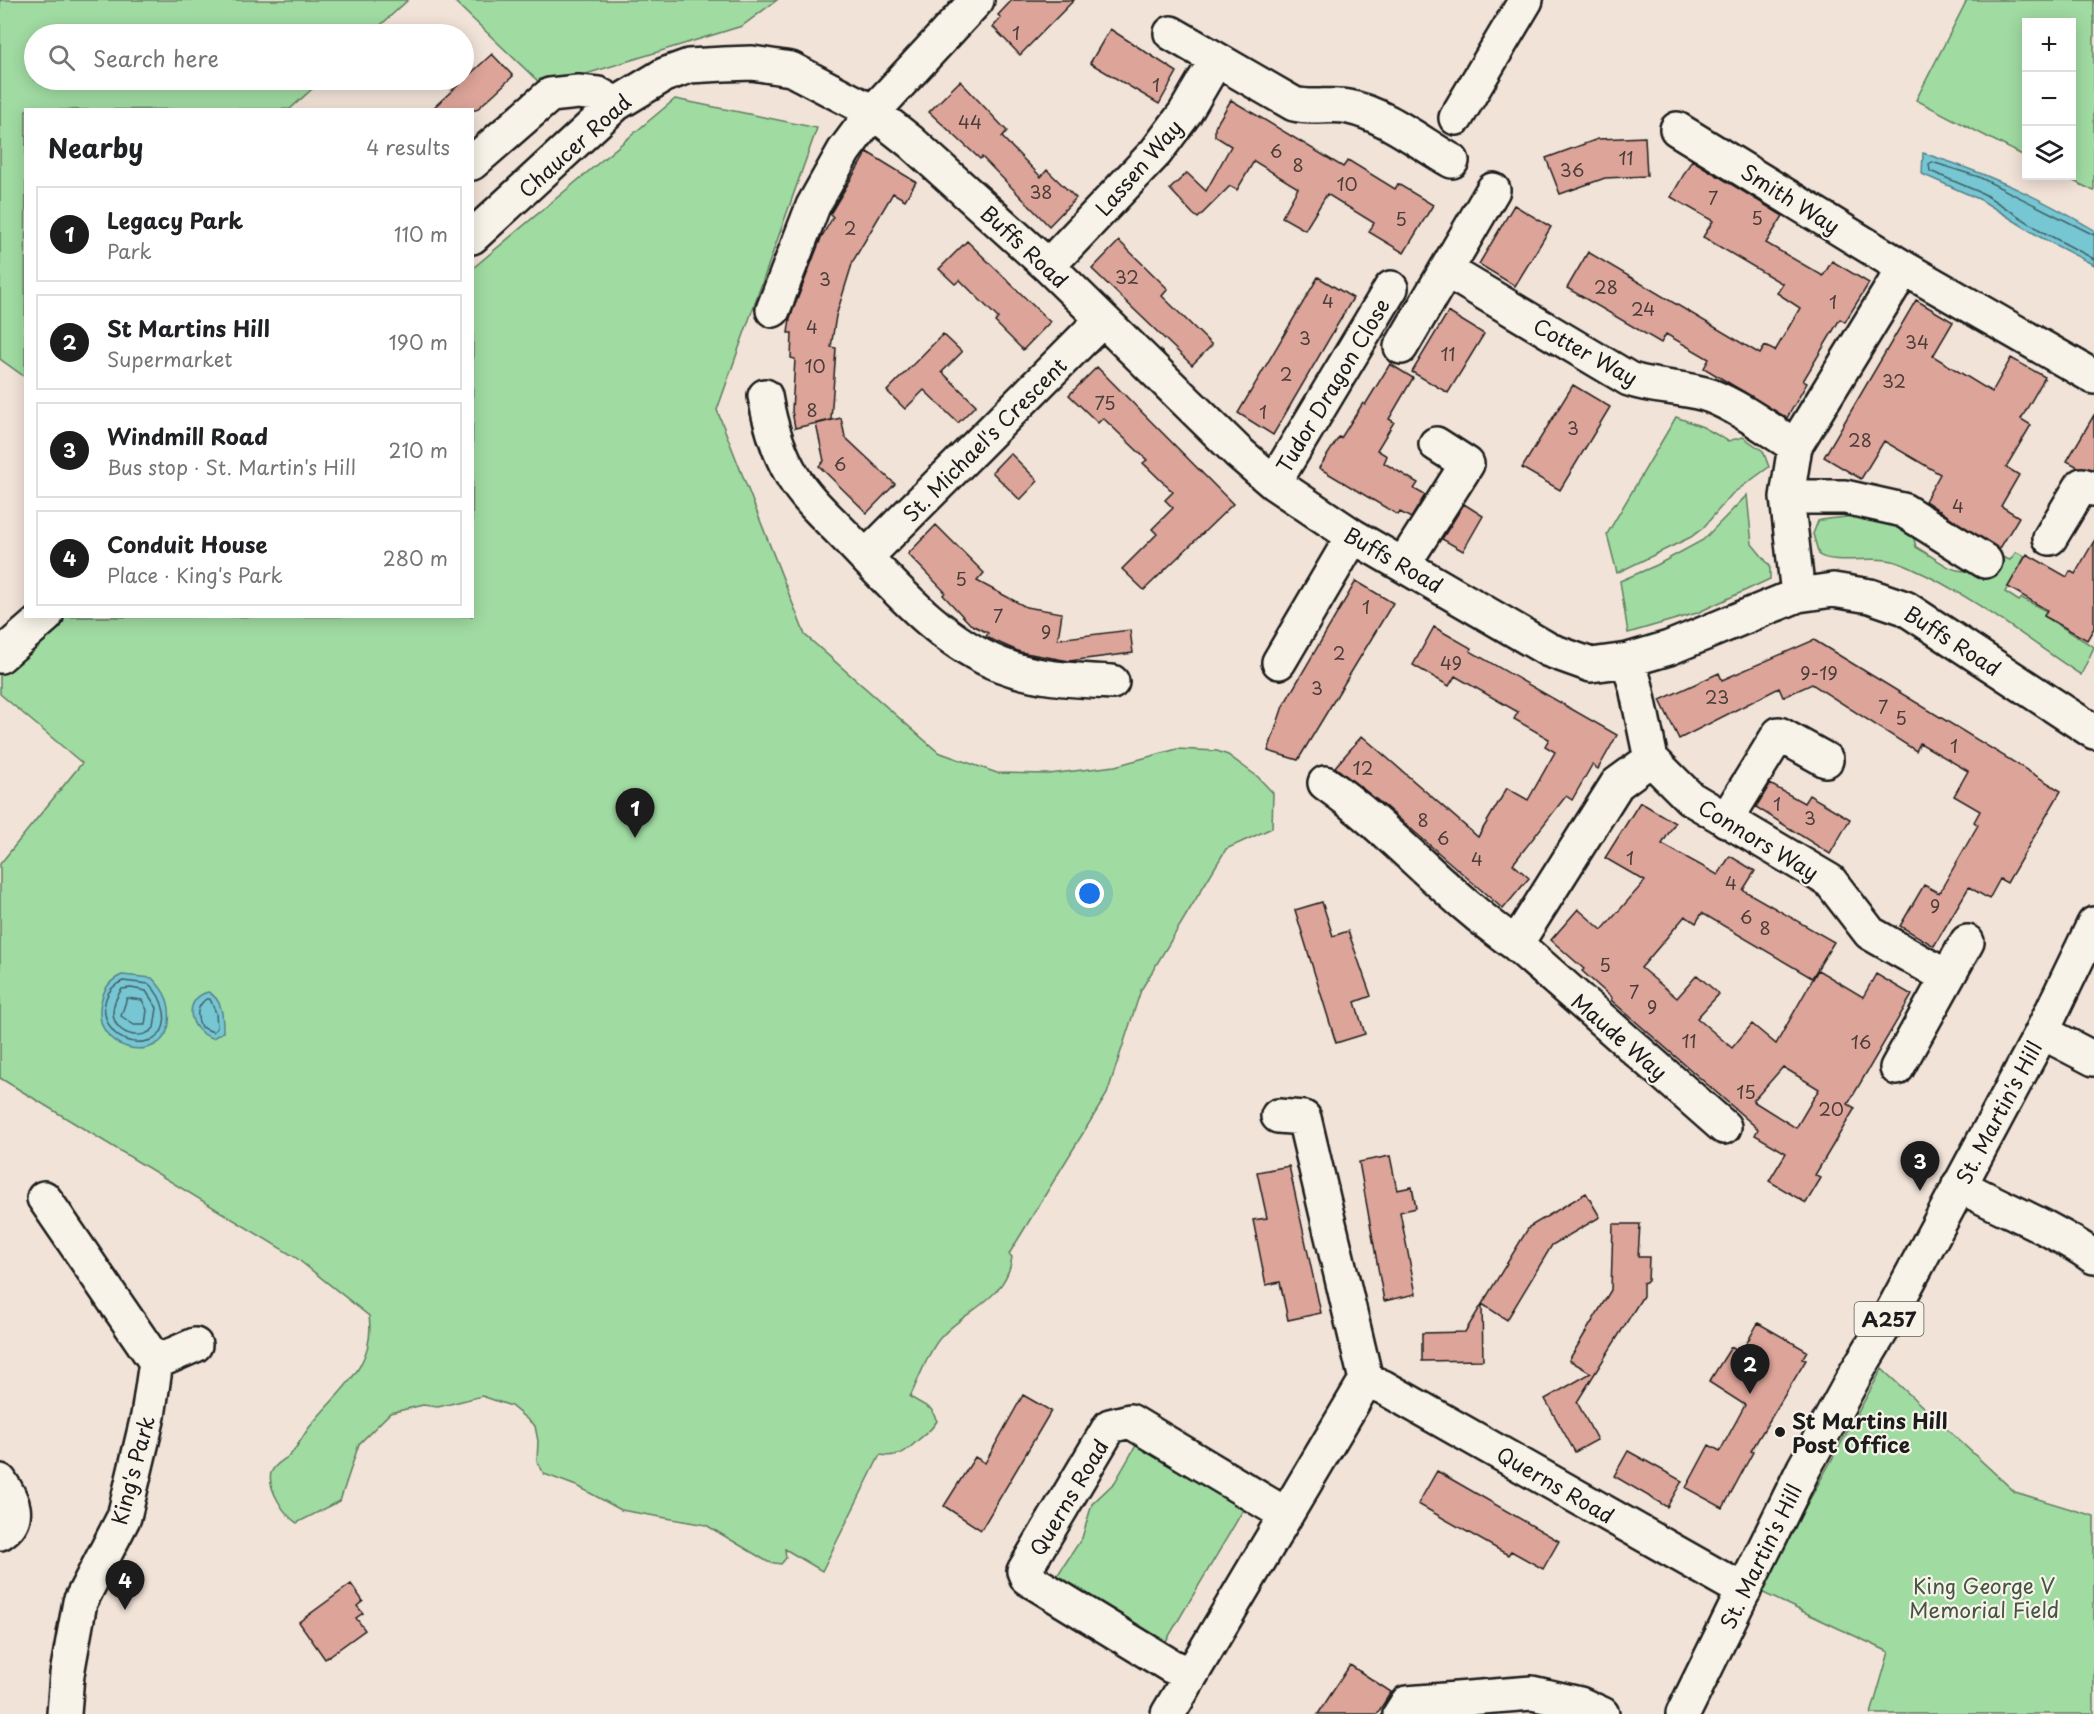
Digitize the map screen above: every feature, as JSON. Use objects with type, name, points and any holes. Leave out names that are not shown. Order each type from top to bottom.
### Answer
[{"type":"street","points":[[773,310],[813,206],[844,151],[873,112],[976,0]]},
{"type":"street","points":[[1456,118],[1526,0]]},
{"type":"street","points":[[1171,33],[1294,104],[1310,108],[1346,106],[1366,112],[1452,161]]},
{"type":"street","name":"Lassen Way","points":[[1048,266],[1156,152],[1185,113],[1216,60]]},
{"type":"street","name":"Chaucer Road","points":[[474,235],[616,104],[664,75],[689,66],[752,63],[791,69]]},
{"type":"street","name":"Buffs Road","points":[[791,69],[873,112],[911,142],[1048,266],[1238,452],[1274,483],[1353,536],[1571,660],[1591,665],[1628,660],[1669,648],[1798,595],[1833,590],[1879,598],[1905,608],[2094,732]]},
{"type":"street","points":[[474,161],[550,95],[578,92],[598,94],[616,104]]},
{"type":"street","name":"Smith Way","points":[[1677,129],[1904,268],[2094,377]]},
{"type":"street","points":[[1401,347],[1493,189]]},
{"type":"street","points":[[1798,595],[1787,497],[1795,446],[1904,268]]},
{"type":"street","name":"Cotter Way","points":[[1446,270],[1629,379],[1642,384],[1680,387],[1710,396],[1730,405],[1795,446]]},
{"type":"street","name":"Tudor Dragon Close","points":[[1274,483],[1391,288]]},
{"type":"street","name":"St. Michael's Crescent","points":[[866,557],[1102,320]]},
{"type":"street","points":[[765,396],[779,451],[795,479],[811,500],[917,610],[958,640],[998,664],[1029,675],[1057,680],[1112,682]]},
{"type":"street","points":[[1403,565],[1467,464],[1436,444]]},
{"type":"street","points":[[2050,537],[2082,485],[2094,489]]},
{"type":"street","points":[[1787,497],[1845,497],[1904,510],[1985,561]]},
{"type":"street","points":[[1280,662],[1353,536]]},
{"type":"street","points":[[0,656],[44,618]]},
{"type":"street","points":[[1516,944],[1617,784],[1651,759],[1628,660]]},
{"type":"street","points":[[1726,820],[1779,734],[1826,760]]},
{"type":"street","name":"Connors Way","points":[[1651,759],[1690,798],[1830,881],[1870,933],[1947,977]]},
{"type":"street","name":"Maude Way","points":[[1325,783],[1362,810],[1487,924],[1516,944],[1724,1127]]},
{"type":"street","name":"St. Martin's Hill","points":[[1683,1714],[1804,1468],[1885,1325],[2042,1032],[2094,924]]},
{"type":"street","points":[[1897,1068],[1967,942]]},
{"type":"street","points":[[2042,1032],[2094,1059]]},
{"type":"street","points":[[1168,1714],[1366,1380],[1304,1118],[1278,1116]]},
{"type":"street","points":[[1959,1185],[2000,1207],[2045,1226],[2094,1257]]},
{"type":"street","points":[[44,1198],[156,1362],[195,1345]]},
{"type":"street","name":"King's Park","points":[[64,1714],[67,1674],[80,1602],[124,1517],[148,1416],[156,1362]]},
{"type":"street","name":"Querns Road","points":[[1366,1380],[1383,1387],[1744,1591]]},
{"type":"street","name":"Querns Road","points":[[1191,1674],[1171,1666],[1134,1641],[1027,1578],[1024,1570],[1110,1426],[1130,1421],[1285,1514]]},
{"type":"street","points":[[0,1481],[13,1500],[15,1512],[8,1528],[0,1533]]},
{"type":"street","points":[[1400,1714],[1407,1703],[1532,1693],[1580,1704],[1602,1714]]},
{"type":"green space","points":[[0,0],[408,0],[382,24],[24,24],[24,90],[311,90],[291,108],[24,108],[24,376],[0,359]]},
{"type":"green space","points":[[453,0],[777,0],[742,26],[544,87]]},
{"type":"green space","points":[[1967,0],[2094,0],[2094,191],[2071,180],[2076,180],[2076,18],[2022,18],[2022,155],[1916,100]]},
{"type":"green space","points":[[675,99],[817,128],[717,410],[805,635],[938,752],[997,773],[1049,774],[1115,766],[1177,749],[1217,751],[1228,755],[1258,777],[1273,793],[1272,828],[1226,849],[1141,990],[1107,1094],[1009,1254],[1012,1257],[1003,1283],[985,1302],[943,1335],[929,1356],[910,1397],[931,1409],[937,1421],[905,1451],[892,1456],[880,1455],[822,1571],[785,1549],[786,1558],[781,1564],[768,1562],[706,1525],[621,1510],[579,1487],[544,1474],[537,1461],[538,1441],[535,1426],[511,1406],[482,1396],[438,1407],[423,1405],[390,1413],[359,1444],[340,1501],[297,1523],[287,1514],[274,1494],[270,1479],[272,1470],[291,1454],[309,1428],[354,1376],[367,1349],[370,1334],[369,1316],[295,1257],[0,1078],[0,864],[82,763],[0,694],[0,668],[57,618],[474,618],[474,267]]},
{"type":"green space","points":[[1676,417],[1703,427],[1728,441],[1743,437],[1763,451],[1769,467],[1732,494],[1703,528],[1691,537],[1617,573],[1607,534]]},
{"type":"green space","points":[[1747,495],[1752,544],[1770,566],[1770,579],[1697,613],[1628,633],[1620,581],[1657,565],[1703,540]]},
{"type":"green space","points":[[1860,513],[1866,514],[1865,520],[1882,523],[1884,518],[1912,531],[1916,547],[1956,570],[1974,569],[1999,556],[2010,560],[2016,552],[2025,556],[2005,592],[2019,601],[2022,598],[2046,611],[2044,616],[2094,647],[2081,675],[1956,591],[1897,562],[1879,559],[1841,560],[1819,555],[1813,534],[1818,521]]},
{"type":"green space","name":"King George V Memorial Field","points":[[1882,1369],[2015,1492],[2094,1516],[2094,1714],[1871,1714],[1889,1652],[1759,1591]]},
{"type":"green space","points":[[1138,1442],[1245,1507],[1162,1648],[1055,1579],[1082,1538],[1092,1504],[1115,1482]]},
{"type":"water","points":[[1923,153],[2011,186],[2094,230],[2094,265],[2040,237],[1981,200],[1922,174]]},
{"type":"water","points":[[122,975],[152,978],[161,988],[169,1010],[169,1023],[164,1037],[154,1045],[141,1049],[128,1047],[115,1041],[105,1031],[100,1016],[102,998],[109,984]]},
{"type":"water","points":[[208,992],[217,999],[222,1015],[223,1032],[213,1038],[198,1029],[191,1015],[194,1001]]},
{"type":"building","points":[[1012,0],[1074,0],[1020,55],[993,27],[1001,18],[998,15]]},
{"type":"building","points":[[1110,29],[1177,72],[1159,104],[1090,63]]},
{"type":"building","points":[[492,54],[513,76],[476,110],[474,108],[433,108],[453,90],[474,90],[474,71]]},
{"type":"building","points":[[960,81],[1007,131],[1002,137],[1041,177],[1047,170],[1076,198],[1049,226],[982,157],[980,159],[929,112]]},
{"type":"building","points":[[1231,100],[1343,167],[1348,160],[1395,189],[1398,184],[1433,205],[1404,253],[1369,232],[1374,223],[1327,194],[1305,230],[1282,217],[1298,188],[1254,161],[1237,190],[1230,186],[1198,218],[1193,214],[1170,189],[1187,173],[1206,191],[1231,146],[1215,136],[1215,127]]},
{"type":"building","points":[[1645,137],[1647,176],[1605,178],[1560,194],[1546,158],[1598,139]]},
{"type":"building","points":[[867,152],[916,182],[905,200],[893,193],[853,261],[836,316],[831,347],[836,348],[831,420],[795,428],[792,411],[795,359],[791,358],[792,333],[788,333],[790,318],[821,238],[833,217],[830,214]]},
{"type":"building","points":[[1692,160],[1783,216],[1766,243],[1823,276],[1832,261],[1869,283],[1845,322],[1840,319],[1803,381],[1807,383],[1787,418],[1704,368],[1709,359],[1666,334],[1661,343],[1567,288],[1588,252],[1760,354],[1765,346],[1775,351],[1800,308],[1777,293],[1783,284],[1703,237],[1713,221],[1671,197]]},
{"type":"building","points":[[1514,205],[1551,227],[1515,286],[1479,264]]},
{"type":"building","points":[[967,241],[1050,322],[1023,350],[995,322],[998,318],[960,280],[955,284],[939,269]]},
{"type":"building","points":[[1119,241],[1168,289],[1162,296],[1212,345],[1192,365],[1092,269]]},
{"type":"building","points":[[1318,277],[1353,298],[1273,435],[1238,413]]},
{"type":"building","points":[[1916,300],[1953,322],[1933,356],[1992,392],[2011,358],[2045,377],[2021,419],[2031,425],[2006,467],[2019,475],[2001,506],[2019,517],[1999,550],[1925,501],[1940,474],[1884,441],[1861,479],[1824,457]]},
{"type":"building","points":[[1448,312],[1484,334],[1448,393],[1412,372]]},
{"type":"building","points":[[943,334],[962,352],[942,372],[976,405],[958,423],[924,390],[905,409],[887,391]]},
{"type":"building","points":[[1390,364],[1413,378],[1389,419],[1394,422],[1377,450],[1387,456],[1384,463],[1418,483],[1414,489],[1425,495],[1411,518],[1400,512],[1398,515],[1319,468],[1363,403],[1365,405]]},
{"type":"building","points":[[1097,367],[1233,504],[1144,590],[1122,569],[1157,534],[1152,529],[1173,508],[1165,500],[1173,492],[1143,463],[1147,460],[1103,418],[1098,423],[1069,395]]},
{"type":"building","points":[[1573,385],[1610,407],[1560,490],[1522,468]]},
{"type":"building","points":[[2094,415],[2094,469],[2078,467],[2067,461]]},
{"type":"building","points":[[841,418],[845,437],[895,484],[867,513],[819,466],[824,461],[816,424]]},
{"type":"building","points":[[1010,453],[1038,481],[1020,500],[992,472]]},
{"type":"building","points":[[1464,504],[1483,516],[1463,551],[1442,539]]},
{"type":"building","points":[[936,525],[984,573],[977,581],[1026,607],[1062,613],[1058,639],[1130,630],[1133,653],[1069,661],[1020,652],[986,637],[988,633],[970,624],[943,595],[945,592],[908,554]]},
{"type":"building","points":[[2094,541],[2094,628],[2087,640],[2044,616],[2047,610],[2008,587],[2027,554],[2067,577],[2070,571],[2075,574]]},
{"type":"building","points":[[1356,581],[1393,603],[1298,760],[1268,751],[1283,706]]},
{"type":"building","points":[[1434,627],[1471,648],[1470,651],[1617,735],[1598,769],[1592,765],[1572,800],[1566,796],[1513,864],[1529,878],[1503,909],[1386,807],[1335,767],[1362,736],[1478,837],[1507,788],[1528,800],[1555,752],[1545,746],[1549,739],[1514,719],[1518,712],[1455,676],[1449,686],[1413,665]]},
{"type":"building","points":[[1814,640],[2061,791],[2007,883],[2000,879],[1989,899],[1969,887],[1934,946],[1900,926],[1924,885],[1939,893],[1978,825],[1974,822],[1980,811],[1954,796],[1968,771],[1920,743],[1916,751],[1812,684],[1783,697],[1779,688],[1679,739],[1660,700],[1719,673],[1722,680]]},
{"type":"building","points":[[1770,784],[1804,803],[1809,795],[1850,819],[1830,854],[1756,807]]},
{"type":"building","points":[[1640,802],[1675,823],[1662,844],[1718,875],[1730,856],[1755,871],[1743,890],[1834,942],[1812,978],[1702,913],[1696,923],[1685,916],[1641,968],[1677,998],[1697,975],[1719,994],[1697,1018],[1732,1048],[1752,1024],[1776,1044],[1818,970],[1863,997],[1876,974],[1912,995],[1848,1104],[1855,1108],[1815,1175],[1821,1178],[1806,1203],[1769,1181],[1786,1153],[1755,1135],[1758,1129],[1611,1000],[1612,998],[1582,971],[1584,969],[1551,940],[1578,909],[1602,930],[1645,881],[1605,858]],"holes":[[[1783,1067],[1819,1089],[1796,1128],[1753,1101]]]},
{"type":"building","points":[[1322,902],[1333,936],[1348,931],[1371,996],[1355,1002],[1365,1034],[1336,1043],[1295,910]]},
{"type":"building","points":[[1390,1156],[1397,1190],[1412,1187],[1416,1208],[1400,1212],[1416,1294],[1384,1301],[1359,1162]]},
{"type":"building","points":[[1289,1166],[1321,1313],[1288,1320],[1280,1282],[1266,1285],[1253,1220],[1267,1218],[1257,1172]]},
{"type":"building","points":[[1586,1193],[1600,1217],[1552,1245],[1507,1320],[1482,1304],[1529,1227]]},
{"type":"building","points":[[1613,1224],[1640,1224],[1638,1257],[1649,1257],[1648,1281],[1643,1283],[1643,1296],[1577,1402],[1597,1440],[1575,1452],[1545,1399],[1591,1373],[1569,1360],[1611,1290]]},
{"type":"building","points":[[1482,1304],[1483,1360],[1422,1361],[1422,1333],[1465,1332]]},
{"type":"building","points":[[1758,1323],[1807,1351],[1802,1359],[1806,1360],[1751,1451],[1753,1452],[1723,1508],[1686,1488],[1709,1445],[1720,1451],[1745,1405],[1709,1382],[1731,1347],[1741,1353]]},
{"type":"building","points":[[1023,1395],[1051,1411],[981,1530],[944,1506],[975,1457],[985,1463]]},
{"type":"building","points":[[1628,1451],[1682,1481],[1667,1507],[1614,1476]]},
{"type":"building","points":[[1437,1471],[1559,1541],[1543,1569],[1511,1551],[1508,1555],[1418,1504]]},
{"type":"building","points":[[351,1584],[363,1601],[357,1606],[363,1613],[356,1618],[365,1630],[325,1659],[299,1622]]},
{"type":"building","points":[[1350,1665],[1391,1692],[1377,1714],[1318,1714]]},
{"type":"place","name":"Legacy Park","points":[[635,838]]},
{"type":"place","name":"Windmill Road","points":[[1920,1191]]},
{"type":"place","name":"St Martins Hill","points":[[1750,1394]]},
{"type":"place","name":"St Martins Hill Post Office","points":[[1780,1432]]},
{"type":"place","name":"Conduit House","points":[[125,1610]]}]
